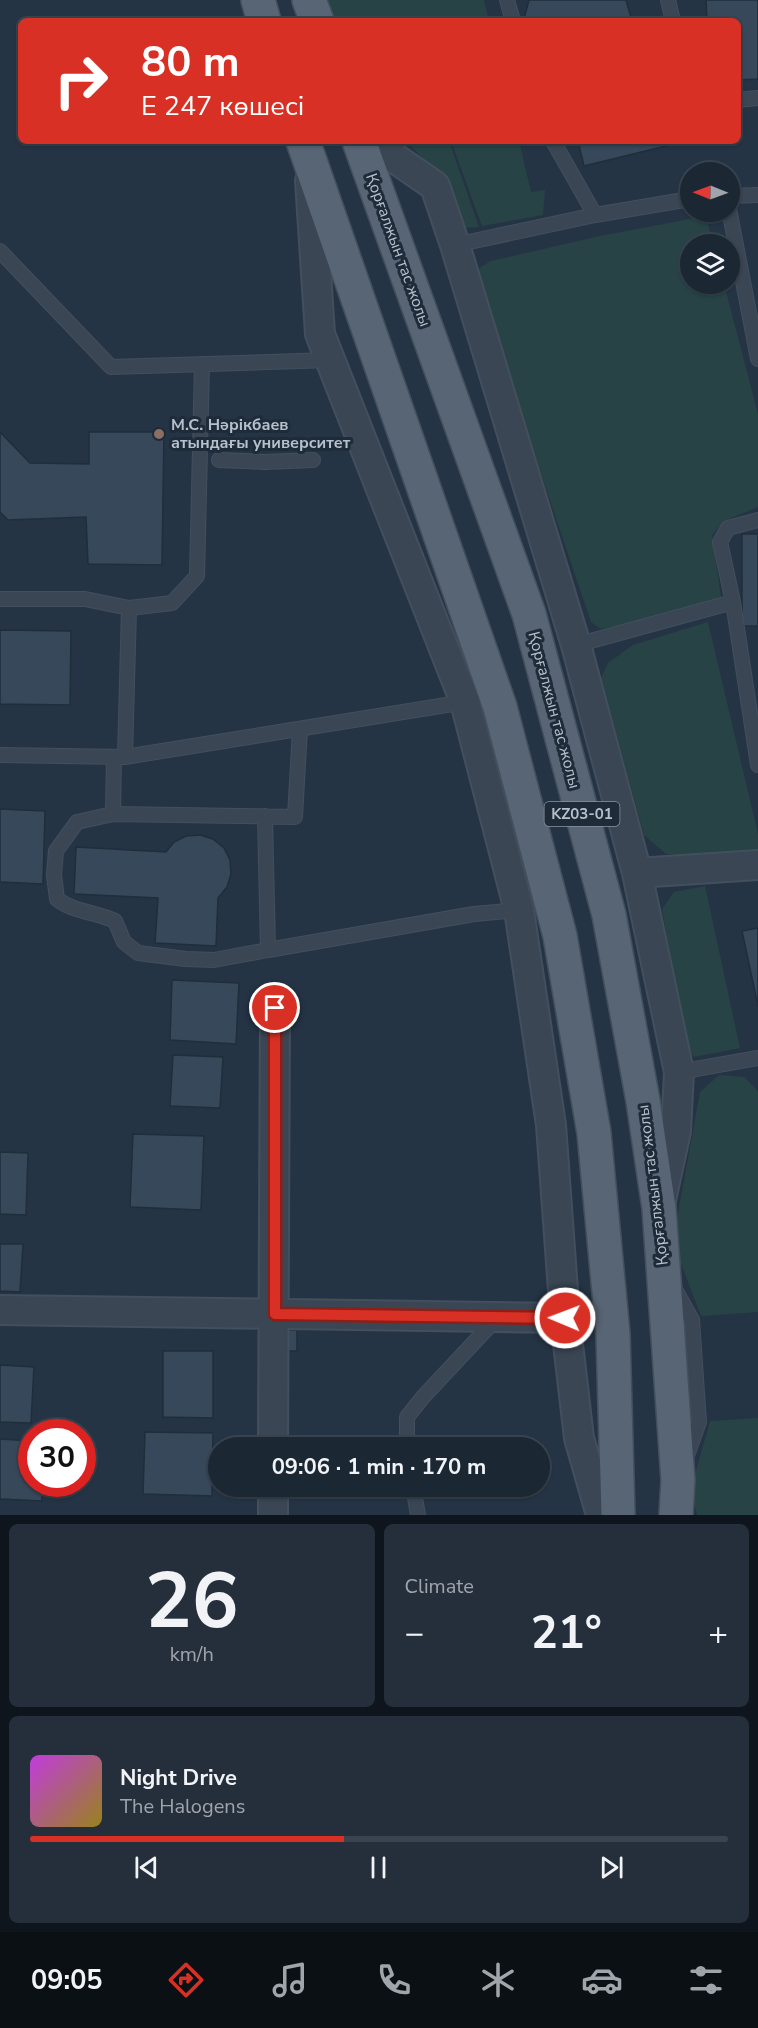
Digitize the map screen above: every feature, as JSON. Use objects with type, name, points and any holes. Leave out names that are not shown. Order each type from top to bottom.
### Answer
[{"type":"main road","points":[[258,0],[263,18]]},
{"type":"main road","points":[[309,0],[316,18]]},
{"type":"main road","name":"Қорғалжын тас жолы","points":[[360,144],[529,614],[609,915],[643,1101],[659,1208],[678,1480],[676,1515]]},
{"type":"main road","name":"KZ03-01","points":[[306,150],[500,707],[560,936],[594,1133],[613,1334],[618,1515]]},
{"type":"street","points":[[374,144],[435,186],[576,645],[638,873],[679,1072],[676,1131],[659,1208]]},
{"type":"street","points":[[306,150],[320,334],[465,702],[519,910],[551,1125],[565,1318],[579,1438],[601,1515]]},
{"type":"street","points":[[638,873],[758,865]]},
{"type":"street","points":[[273,1437],[275,1008]]},
{"type":"street","points":[[0,1310],[565,1318]]},
{"type":"street","points":[[273,1497],[273,1515]]},
{"type":"lane","points":[[507,0],[512,18]]},
{"type":"lane","points":[[668,0],[672,18]]},
{"type":"lane","points":[[741,99],[758,98]]},
{"type":"lane","points":[[555,144],[595,216]]},
{"type":"lane","points":[[740,195],[758,195]]},
{"type":"lane","points":[[455,245],[680,201]]},
{"type":"lane","points":[[732,222],[758,359]]},
{"type":"lane","points":[[0,251],[111,367],[331,360]]},
{"type":"lane","points":[[0,599],[85,599],[129,608],[172,603],[198,576],[202,364]]},
{"type":"lane","points":[[219,460],[265,462],[313,460]]},
{"type":"lane","points":[[758,520],[728,528],[720,542],[733,602],[758,765]]},
{"type":"lane","points":[[576,645],[733,602]]},
{"type":"lane","points":[[113,814],[129,608]]},
{"type":"lane","points":[[0,755],[119,757],[465,702]]},
{"type":"lane","points":[[300,729],[295,817],[113,814],[77,822],[56,851],[54,875],[57,899],[66,906],[100,914],[116,921],[124,942],[138,953],[214,960],[474,914],[519,910]]},
{"type":"lane","points":[[265,816],[268,950]]},
{"type":"lane","points":[[679,1072],[758,1058]]},
{"type":"lane","points":[[407,1437],[407,1417],[498,1317]]},
{"type":"lane","points":[[678,1480],[682,1515]]},
{"type":"lane","points":[[415,1497],[418,1515]]},
{"type":"green space","points":[[327,0],[484,0],[488,18],[333,18]]},
{"type":"green space","points":[[409,144],[450,144],[479,227],[460,228],[439,175]]},
{"type":"green space","points":[[452,144],[520,144],[531,192],[545,190],[543,215],[482,226]]},
{"type":"green space","points":[[680,221],[708,222],[710,234],[680,234],[680,294],[727,294],[758,414],[758,507],[724,521],[712,535],[721,597],[601,629],[591,622],[474,275],[482,266],[491,261],[600,236]]},
{"type":"green space","points":[[708,622],[758,834],[758,851],[697,857],[666,854],[644,835],[601,678],[608,663],[633,645]]},
{"type":"green space","points":[[705,886],[740,1048],[694,1057],[684,1044],[662,909],[674,892]]},
{"type":"green space","points":[[719,1075],[744,1077],[758,1091],[758,1312],[701,1316],[677,1253],[678,1213],[700,1092]]},
{"type":"green space","points":[[758,1418],[758,1515],[697,1515],[691,1489],[710,1421]]},
{"type":"building","points":[[529,0],[626,0],[631,18],[526,18]]},
{"type":"building","points":[[706,0],[758,0],[758,79],[741,80],[741,18],[707,18]]},
{"type":"building","points":[[579,144],[666,144],[666,146],[584,166]]},
{"type":"building","points":[[0,432],[30,463],[89,464],[89,432],[164,432],[162,565],[88,564],[86,517],[8,520],[0,512]]},
{"type":"building","points":[[742,534],[758,534],[758,626],[742,626]]},
{"type":"building","points":[[0,630],[71,631],[70,705],[0,704]]},
{"type":"building","points":[[0,809],[45,811],[43,884],[0,882]]},
{"type":"building","points":[[200,835],[213,839],[224,848],[230,860],[231,874],[227,887],[218,898],[216,946],[155,943],[158,898],[74,894],[76,847],[166,852],[174,842],[186,836]]},
{"type":"building","points":[[758,928],[758,1006],[742,931]]},
{"type":"building","points":[[172,980],[239,983],[236,1044],[170,1040]]},
{"type":"building","points":[[173,1055],[223,1057],[220,1108],[170,1106]]},
{"type":"building","points":[[133,1134],[204,1136],[201,1210],[130,1207]]},
{"type":"building","points":[[0,1152],[28,1153],[26,1215],[0,1214]]},
{"type":"building","points":[[0,1244],[23,1244],[20,1292],[0,1291]]},
{"type":"building","points":[[280,1330],[297,1330],[297,1351],[280,1351]]},
{"type":"building","points":[[163,1351],[213,1351],[213,1418],[163,1417]]},
{"type":"building","points":[[0,1365],[34,1367],[31,1419],[18,1419],[18,1423],[0,1422]]},
{"type":"building","points":[[145,1432],[213,1433],[213,1437],[208,1437],[208,1496],[143,1494]]},
{"type":"building","points":[[0,1439],[18,1440],[18,1497],[42,1497],[42,1501],[0,1499]]},
{"type":"place","name":"М.С. Нәрікбаев атындағы университет","points":[[159,434]]},
{"type":"route","points":[[275,1008],[275,1314],[565,1318]]}]
